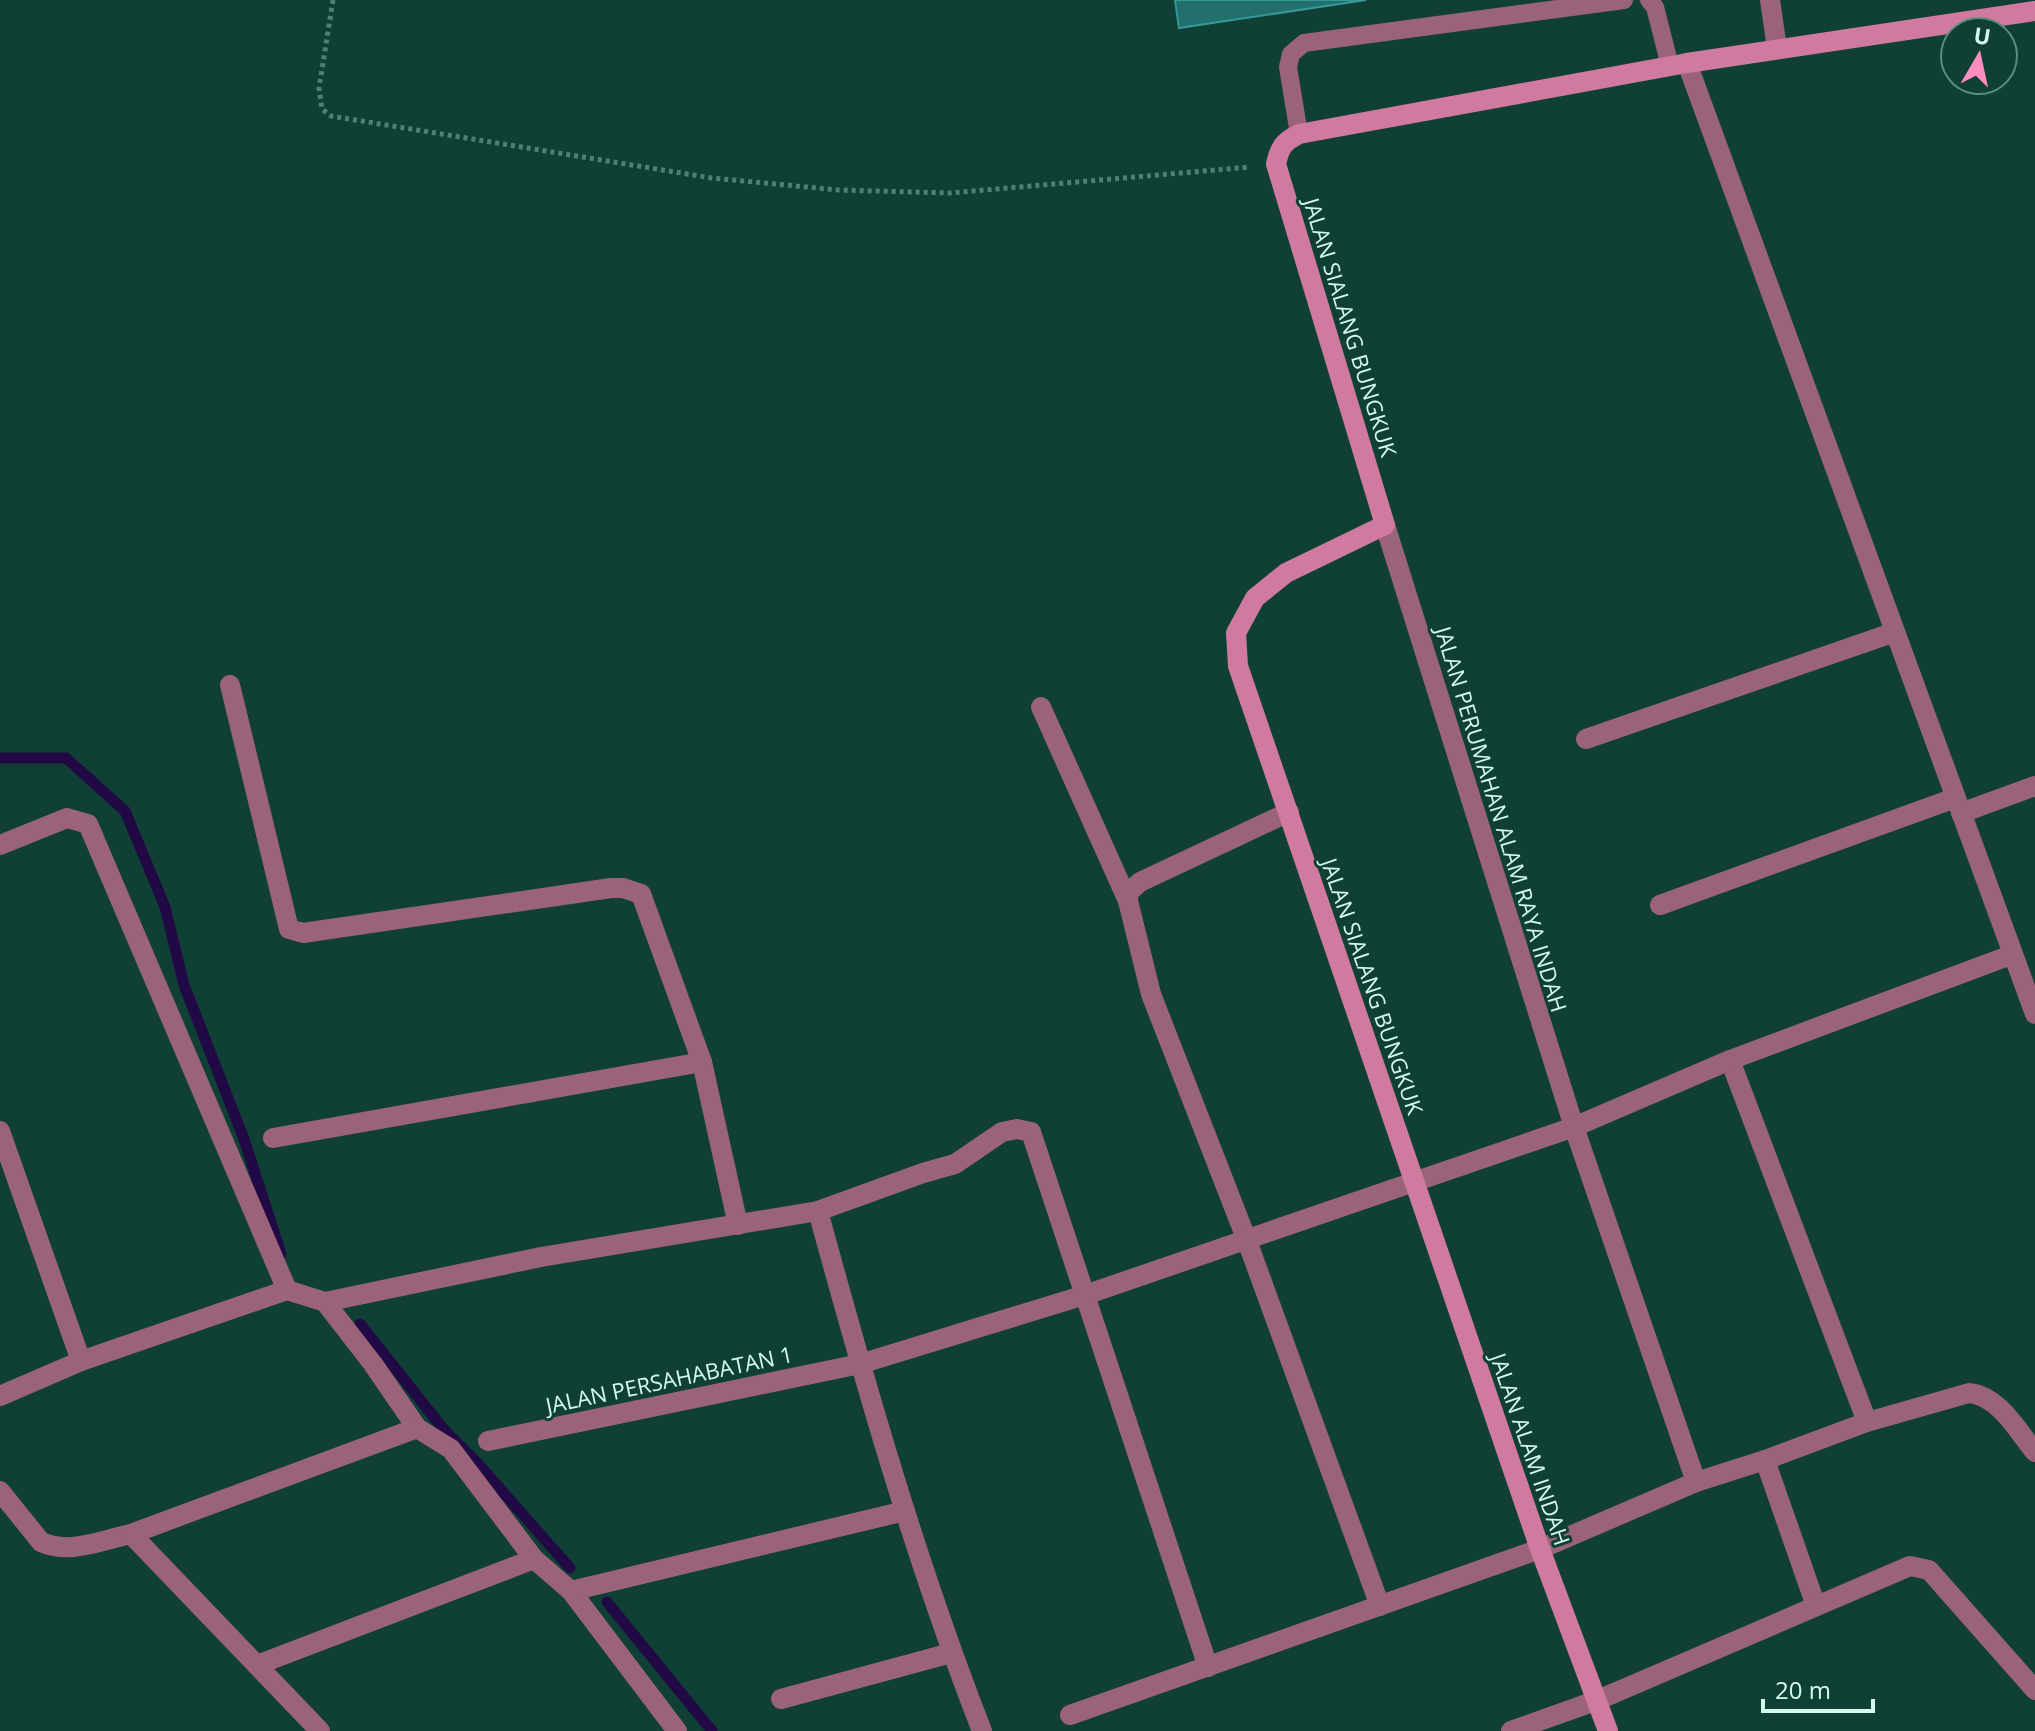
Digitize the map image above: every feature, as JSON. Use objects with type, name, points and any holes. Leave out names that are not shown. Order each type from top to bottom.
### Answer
[{"type":"street","points":[[1770,0],[1777,48]]},
{"type":"street","points":[[1276,164],[1285,141],[1299,134],[1679,64],[2035,11]]},
{"type":"street","points":[[1679,64],[1895,632],[2011,955],[2031,993],[2035,1014]]},
{"type":"street","name":"JALAN SIALANG BUNGKUK","points":[[1276,164],[1385,525],[1286,573],[1255,598],[1236,633],[1238,666],[1413,1180]]},
{"type":"street","name":"JALAN PERUMAHAN ALAM RAYA INDAH","points":[[1385,525],[1574,1127],[1696,1482]]},
{"type":"street","points":[[1586,739],[1895,632]]},
{"type":"street","points":[[230,685],[289,929],[303,933],[611,888],[641,894],[702,1062],[738,1225]]},
{"type":"street","points":[[1041,707],[1128,901],[1151,994],[1246,1238],[1380,1606]]},
{"type":"street","points":[[1660,905],[1958,805],[2035,786]]},
{"type":"street","points":[[1128,901],[1128,893],[1140,882],[1289,812]]},
{"type":"street","points":[[0,845],[67,818],[88,824],[287,1290]]},
{"type":"street","points":[[1085,1295],[1574,1127],[1730,1060],[2011,955]]},
{"type":"street","points":[[1730,1060],[1867,1422]]},
{"type":"street","points":[[273,1138],[702,1062]]},
{"type":"street","points":[[0,1396],[81,1361],[287,1290],[325,1302],[541,1257],[818,1211],[955,1164],[1002,1132],[1017,1129],[1031,1132],[1208,1667]]},
{"type":"street","points":[[0,1131],[81,1361]]},
{"type":"street","name":"JALAN ALAM INDAH","points":[[1413,1180],[1540,1549],[1608,1731]]},
{"type":"street","points":[[818,1211],[905,1511],[951,1653],[982,1731]]},
{"type":"street","name":"JALAN PERSAHABATAN 1","points":[[488,1441],[860,1364],[1085,1295]]},
{"type":"street","points":[[325,1302],[417,1428],[451,1449],[534,1559],[571,1591],[677,1731]]},
{"type":"street","points":[[1070,1715],[1540,1549],[1696,1482],[1867,1422],[1969,1393],[1982,1395],[1994,1403],[2035,1452]]},
{"type":"street","points":[[0,1491],[41,1542],[64,1549],[131,1534],[417,1428]]},
{"type":"street","points":[[1765,1460],[1816,1606]]},
{"type":"street","points":[[571,1591],[905,1511]]},
{"type":"street","points":[[131,1534],[320,1731]]},
{"type":"street","points":[[257,1665],[534,1559]]},
{"type":"street","points":[[1511,1731],[1598,1700],[1910,1566],[1929,1570],[2035,1690]]},
{"type":"street","points":[[781,1699],[951,1653]]},
{"type":"lane","points":[[1299,134],[1288,67],[1291,54],[1304,43],[1624,0]]},
{"type":"lane","points":[[1649,0],[1655,7],[1679,64]]},
{"type":"path","points":[[333,0],[319,88],[322,109],[331,116],[712,178],[838,190],[950,193],[1276,164]]},
{"type":"building","points":[[1175,0],[1366,0],[1179,28]]},
{"type":"waterway","points":[[0,758],[66,758],[125,811],[165,907],[184,985],[244,1139],[281,1254]]},
{"type":"waterway","points":[[360,1324],[445,1431],[570,1568]]},
{"type":"waterway","points":[[607,1602],[712,1731]]}]
